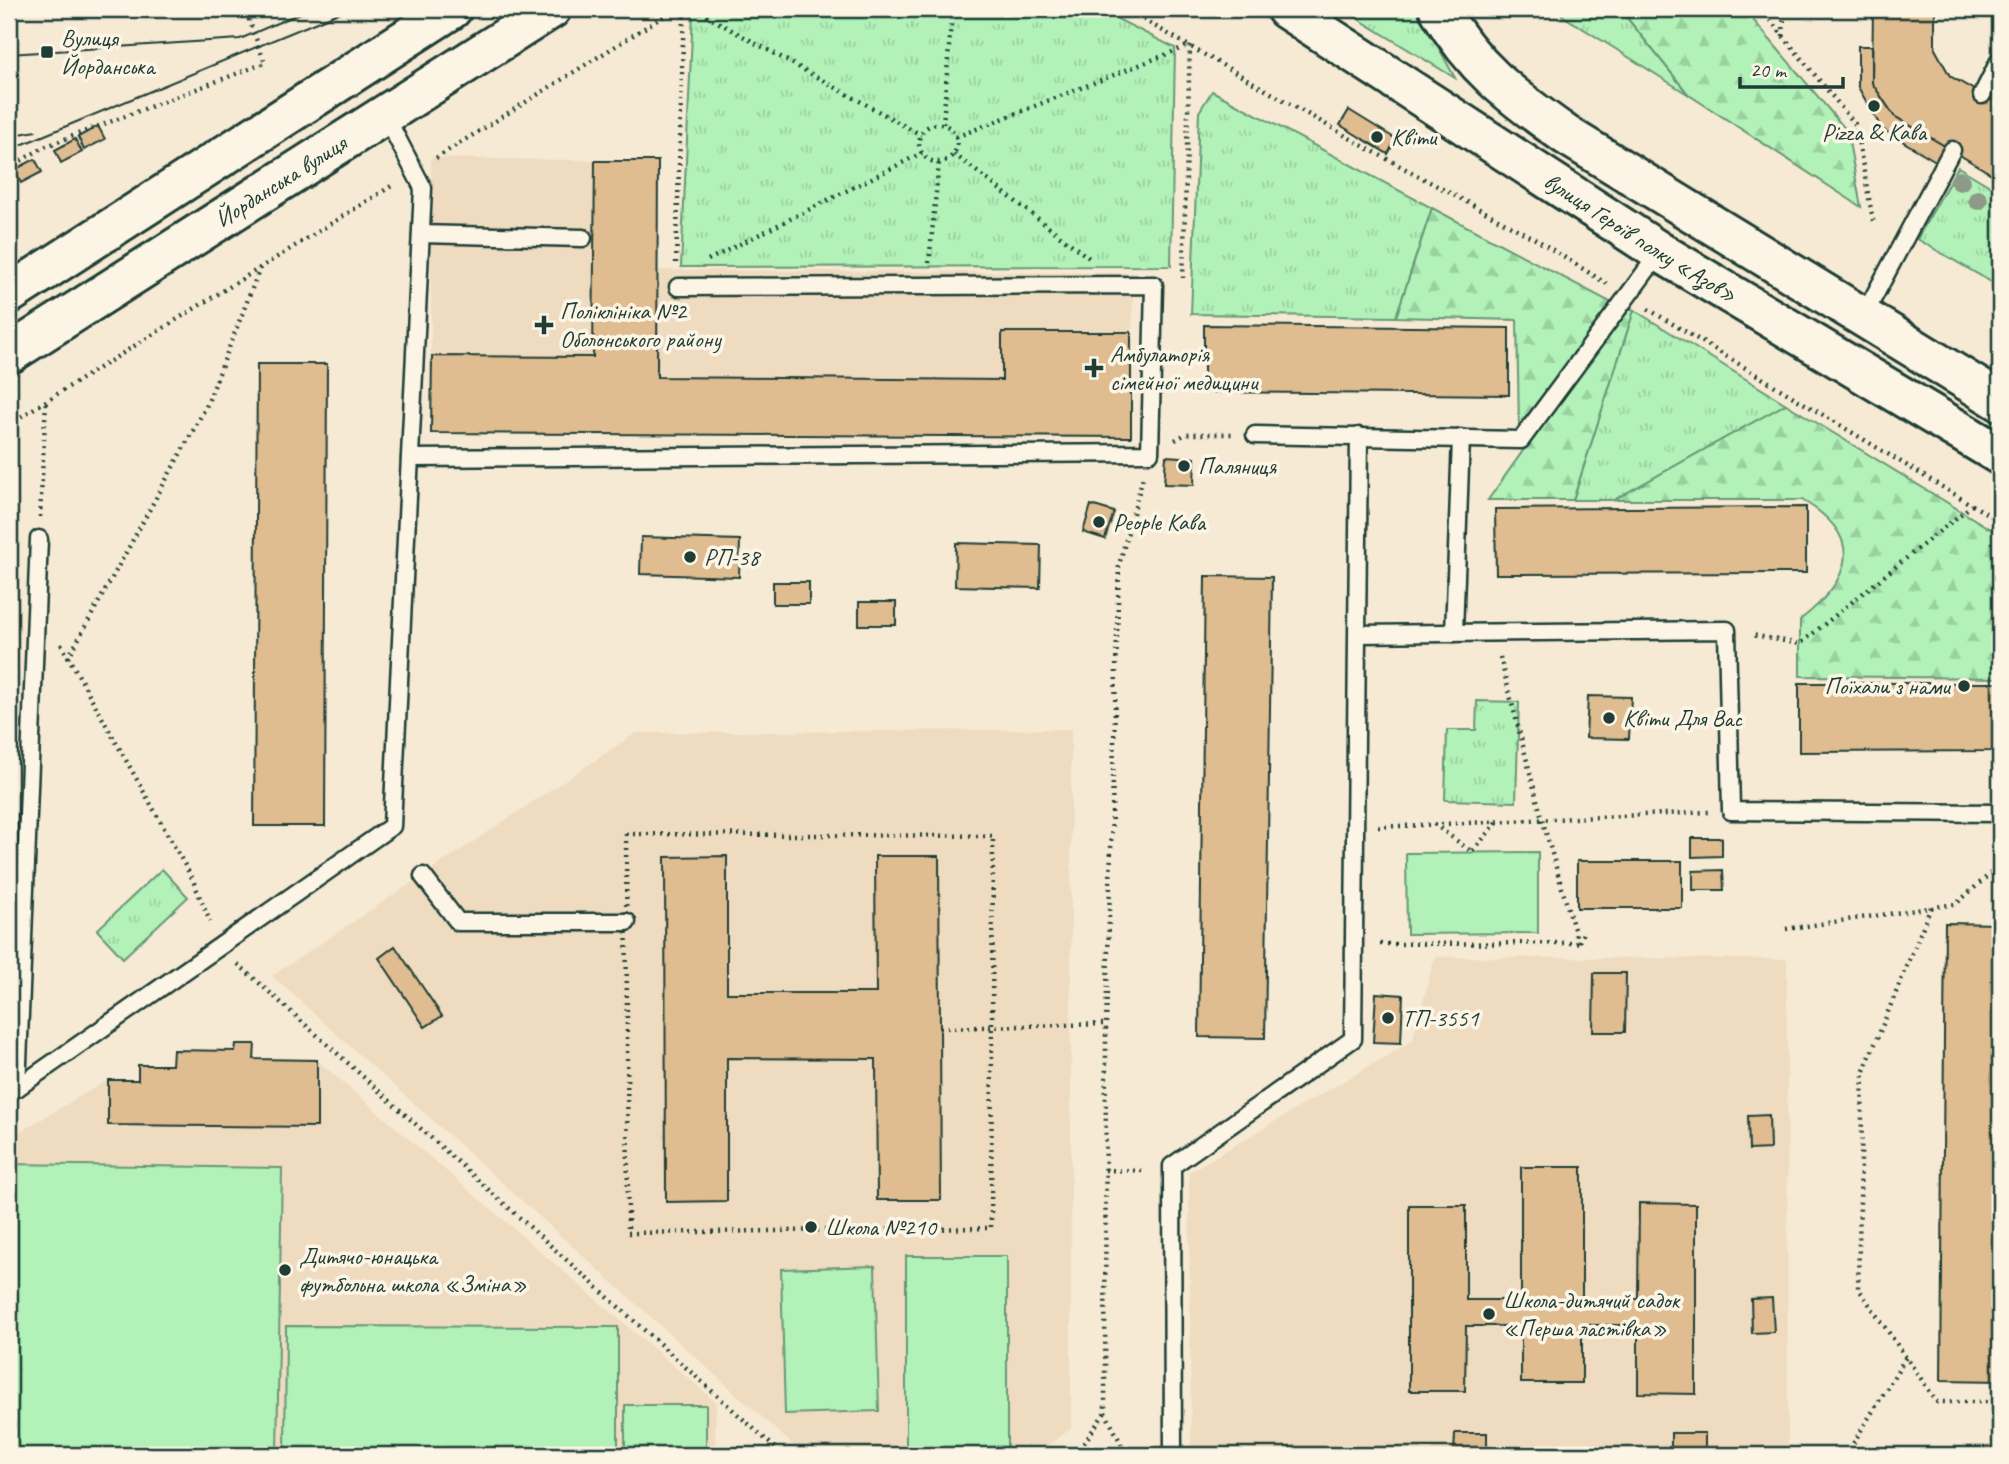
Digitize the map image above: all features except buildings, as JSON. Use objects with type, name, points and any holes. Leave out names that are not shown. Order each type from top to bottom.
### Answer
[{"type":"main road","points":[[9,294],[452,9]]},
{"type":"main road","name":"Йорданська вулиця","points":[[9,354],[551,9]]},
{"type":"main road","name":"вулиця Героїв полку «Азов»","points":[[1286,9],[1660,252],[2000,455]]},
{"type":"main road","name":"вулиця Героїв полку «Азов»","points":[[1439,9],[1458,42],[1501,88],[1566,135],[2000,401]]},
{"type":"lane","points":[[1982,95],[2000,59]]},
{"type":"lane","points":[[39,539],[17,1088],[392,826],[423,188],[385,116]]},
{"type":"lane","points":[[1863,317],[1952,150]]},
{"type":"lane","points":[[421,234],[583,238]]},
{"type":"lane","points":[[1255,435],[1521,440],[1660,252]]},
{"type":"lane","points":[[410,458],[1150,453],[1154,285],[677,281]]},
{"type":"lane","points":[[1173,1455],[1172,1166],[1353,1039],[1359,436]]},
{"type":"lane","points":[[1454,633],[1461,438]]},
{"type":"lane","points":[[1358,634],[1727,630],[1731,811],[2000,813]]},
{"type":"lane","points":[[423,876],[458,922],[627,922]]},
{"type":"path","points":[[9,168],[44,147],[265,64],[249,20],[273,9]]},
{"type":"path","points":[[9,424],[676,9]]},
{"type":"path","points":[[677,281],[684,9]]},
{"type":"path","points":[[694,9],[921,135]]},
{"type":"path","points":[[952,9],[943,124],[956,137]]},
{"type":"path","points":[[1125,9],[1365,147],[1537,240],[2000,521]]},
{"type":"path","points":[[1761,9],[1855,124],[1874,225]]},
{"type":"path","points":[[1783,36],[1784,9]]},
{"type":"path","points":[[956,137],[1189,45]]},
{"type":"path","points":[[1183,278],[1189,45]]},
{"type":"path","points":[[922,153],[921,135],[930,126],[943,124]]},
{"type":"path","points":[[954,154],[956,137]]},
{"type":"path","points":[[922,153],[939,162]]},
{"type":"path","points":[[701,263],[922,153]]},
{"type":"path","points":[[939,162],[954,154]]},
{"type":"path","points":[[954,154],[1093,261]]},
{"type":"path","points":[[928,277],[939,162]]},
{"type":"path","points":[[68,658],[206,407],[260,268]]},
{"type":"path","points":[[39,539],[46,401]]},
{"type":"path","points":[[1127,1455],[1104,1412],[1106,1024],[1119,565],[1150,453],[1186,434],[1255,435]]},
{"type":"path","points":[[1727,630],[1800,644],[1972,505]]},
{"type":"path","points":[[36,600],[192,878],[220,948],[783,1455]]},
{"type":"path","points":[[1493,632],[1578,943]]},
{"type":"path","points":[[1356,828],[1731,811]]},
{"type":"path","points":[[1434,824],[1472,852],[1498,821]]},
{"type":"path","points":[[626,834],[993,836],[993,1027],[991,1228],[628,1234],[626,834]]},
{"type":"path","points":[[1786,929],[1956,904],[2000,865]]},
{"type":"path","points":[[1931,908],[1863,1073],[1858,1288],[1937,1402],[2000,1402]]},
{"type":"path","points":[[1578,943],[1584,931]]},
{"type":"path","points":[[1354,944],[1578,943]]},
{"type":"path","points":[[940,1028],[1106,1024]]},
{"type":"path","points":[[1105,1171],[1146,1171],[1146,1184]]},
{"type":"path","points":[[1846,1455],[1906,1357]]},
{"type":"path","points":[[1076,1455],[1104,1412]]},
{"type":"shaded area","points":[[431,158],[658,161],[658,270],[1133,273],[1131,437],[431,433]]},
{"type":"shaded area","name":"Школа №210","points":[[1071,729],[1071,1429],[1033,1455],[804,1455],[272,976],[636,733]]},
{"type":"shaded area","name":"Школа-дитячий садок «Перша ластівка»","points":[[1435,957],[1787,959],[1788,1455],[1191,1455],[1189,1172],[1412,1041]]},
{"type":"shaded area","name":"Дитячо-юнацька футбольна школа «Зміна»","points":[[236,1044],[255,1044],[255,1059],[317,1060],[716,1402],[715,1455],[9,1455],[9,1138],[108,1080],[138,1080],[138,1065],[172,1065],[173,1050],[235,1051]]},
{"type":"green space","points":[[700,9],[1098,9],[1175,48],[1171,266],[681,267],[693,13]]},
{"type":"green space","points":[[1342,9],[1418,9],[1455,78]]},
{"type":"green space","points":[[1558,9],[1620,9],[1689,95],[1563,16]]},
{"type":"green space","points":[[1620,9],[1744,9],[1847,131],[1861,207],[1689,95]]},
{"type":"green space","points":[[1212,91],[1432,208],[1396,317],[1191,314],[1199,112]]},
{"type":"green space","points":[[1958,167],[2000,192],[2000,287],[1917,239]]},
{"type":"green space","points":[[1432,208],[1614,304],[1519,426],[1517,320],[1396,317]]},
{"type":"green space","points":[[1626,306],[1634,310],[1573,500],[1488,500]]},
{"type":"green space","points":[[1634,310],[1786,404],[1614,500],[1573,500]]},
{"type":"green space","points":[[1786,404],[2000,535],[2000,678],[1800,676],[1800,620],[1831,590],[1840,574],[1844,559],[1843,544],[1836,529],[1823,514],[1802,500],[1614,500]]},
{"type":"green space","points":[[1477,701],[1519,702],[1516,802],[1445,800],[1447,730],[1476,730]]},
{"type":"green space","points":[[1538,852],[1538,933],[1407,934],[1406,853]]},
{"type":"green space","points":[[162,869],[188,897],[123,958],[97,930]]},
{"type":"green space","points":[[9,1164],[282,1168],[277,1455],[9,1455]]},
{"type":"green space","points":[[906,1256],[1007,1256],[1007,1455],[906,1455]]},
{"type":"green space","points":[[875,1266],[879,1411],[785,1414],[781,1269]]},
{"type":"green space","points":[[286,1326],[618,1327],[618,1455],[285,1455]]},
{"type":"green space","points":[[625,1405],[706,1405],[706,1455],[625,1455]]},
{"type":"tram line","points":[[9,54],[240,39],[310,9]]},
{"type":"tram line","points":[[9,150],[348,9]]},
{"type":"tram line","points":[[9,136],[36,131]]},
{"type":"place","name":"Вулиця Йорданська","points":[[47,52]]},
{"type":"place","name":"Pizza & Кава","points":[[1874,106]]},
{"type":"place","name":"Квіти","points":[[1377,137]]},
{"type":"place","name":"Поліклініка №2 Оболонського району","points":[[544,325]]},
{"type":"place","name":"Амбулаторія сімейної медицини","points":[[1094,368]]},
{"type":"place","name":"Паляниця","points":[[1184,466]]},
{"type":"place","name":"People Кава","points":[[1099,522]]},
{"type":"place","name":"РП-38","points":[[690,557]]},
{"type":"place","name":"Поїхали з нами","points":[[1964,686]]},
{"type":"place","name":"Квіти Для Вас","points":[[1609,718]]},
{"type":"place","name":"ТП-3551","points":[[1388,1018]]},
{"type":"place","name":"Школа №210","points":[[811,1227]]},
{"type":"place","name":"Дитячо-юнацька футбольна школа «Зміна»","points":[[285,1270]]},
{"type":"place","name":"Школа-дитячий садок «Перша ластівка»","points":[[1489,1314]]}]
